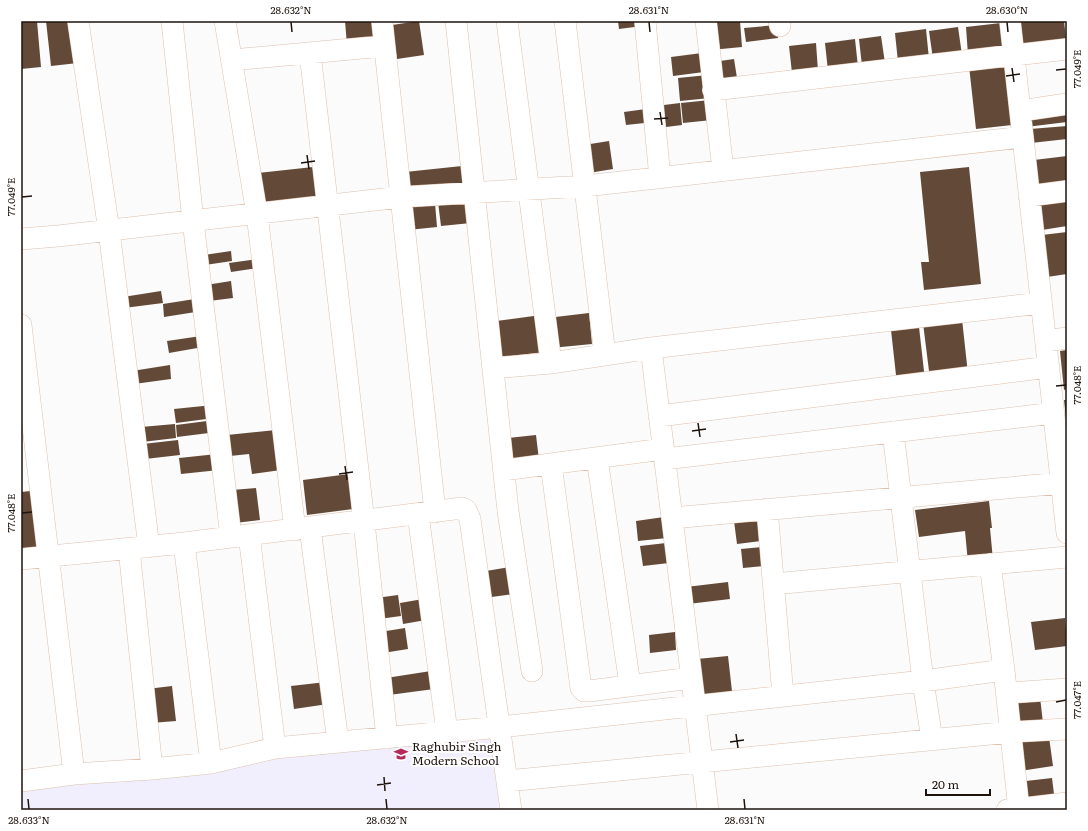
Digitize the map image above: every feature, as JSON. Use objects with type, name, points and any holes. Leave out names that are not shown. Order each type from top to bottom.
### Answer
[{"type":"street","points":[[78,21],[109,231],[139,548],[152,769]]},
{"type":"street","points":[[172,21],[193,221],[240,536],[275,748]]},
{"type":"street","points":[[225,21],[257,214],[303,529],[338,742]]},
{"type":"street","points":[[382,21],[401,197],[447,732]]},
{"type":"street","points":[[456,21],[504,470],[532,671]]},
{"type":"street","points":[[507,21],[530,189],[551,363]]},
{"type":"street","points":[[565,21],[605,355]]},
{"type":"street","points":[[645,21],[660,178]]},
{"type":"street","points":[[706,21],[723,170]]},
{"type":"street","points":[[1010,21],[1048,368],[1057,400],[1062,483],[1067,533]]},
{"type":"street","points":[[232,60],[384,46]]},
{"type":"street","points":[[713,90],[1067,49]]},
{"type":"street","points":[[310,53],[364,522],[387,738]]},
{"type":"street","points":[[1020,111],[1067,104]]},
{"type":"street","points":[[21,239],[109,231],[401,197],[474,191],[585,186],[1023,137]]},
{"type":"street","points":[[1029,196],[1067,191]]},
{"type":"street","points":[[493,368],[551,363],[651,348],[1041,303]]},
{"type":"street","points":[[21,325],[74,774]]},
{"type":"street","points":[[1046,341],[1067,338]]},
{"type":"street","points":[[651,348],[708,810]]},
{"type":"street","points":[[659,416],[1048,368]]},
{"type":"street","points":[[504,470],[597,458],[664,454],[893,432],[1057,400]]},
{"type":"street","points":[[893,432],[902,496],[923,681],[932,740]]},
{"type":"street","points":[[597,458],[630,685]]},
{"type":"street","points":[[551,464],[581,688],[588,692],[630,685],[691,678]]},
{"type":"street","points":[[672,518],[902,496],[1062,483]]},
{"type":"street","points":[[21,559],[184,543],[364,522],[462,508],[466,510],[469,514],[511,810]]},
{"type":"street","points":[[767,509],[783,696]]},
{"type":"street","points":[[184,543],[211,763]]},
{"type":"street","points":[[773,584],[1067,557]]},
{"type":"street","points":[[990,564],[1011,732],[1015,810],[1067,804]]},
{"type":"street","points":[[21,781],[74,774],[152,769],[211,763],[275,748],[500,727],[923,681],[1004,670]]},
{"type":"street","points":[[1006,693],[1067,689]]},
{"type":"street","points":[[507,781],[1011,732],[1067,729]]},
{"type":"shaded area","name":"Raghubir Singh Modern School","points":[[491,733],[500,810],[21,810],[21,788]]},
{"type":"building","points":[[21,21],[37,21],[41,67],[21,69]]},
{"type":"building","points":[[46,21],[74,21],[78,63],[51,66]]},
{"type":"building","points":[[345,21],[375,21],[377,43],[347,45]]},
{"type":"building","points":[[419,21],[424,55],[397,59],[392,25]]},
{"type":"building","points":[[618,21],[641,21],[642,26],[619,29]]},
{"type":"building","points":[[740,21],[742,47],[711,50],[708,23]]},
{"type":"building","points":[[1064,21],[1067,47],[1021,52],[1018,22]]},
{"type":"building","points":[[1001,23],[1004,52],[968,55],[966,27]]},
{"type":"building","points":[[777,25],[778,38],[746,42],[744,28]]},
{"type":"building","points":[[958,27],[962,55],[933,59],[929,31]]},
{"type":"building","points":[[926,29],[929,59],[898,62],[895,33]]},
{"type":"building","points":[[881,36],[885,63],[862,66],[859,39]]},
{"type":"building","points":[[855,39],[858,67],[828,71],[825,43]]},
{"type":"building","points":[[816,43],[818,71],[792,73],[789,46]]},
{"type":"building","points":[[702,53],[704,72],[673,76],[671,57]]},
{"type":"building","points":[[734,59],[737,78],[716,81],[713,62]]},
{"type":"building","points":[[1005,62],[1012,125],[976,129],[969,66]]},
{"type":"building","points":[[708,75],[710,98],[680,101],[678,78]]},
{"type":"building","points":[[710,100],[712,120],[683,123],[681,103]]},
{"type":"building","points":[[680,103],[682,125],[658,128],[656,106]]},
{"type":"building","points":[[653,108],[654,122],[626,125],[624,112]]},
{"type":"building","points":[[1067,108],[1067,122],[1026,127],[1024,113]]},
{"type":"building","points":[[1067,126],[1067,139],[1031,143],[1030,129]]},
{"type":"building","points":[[609,141],[613,169],[589,173],[584,145]]},
{"type":"building","points":[[1067,156],[1067,188],[1038,192],[1034,160]]},
{"type":"building","points":[[462,166],[465,186],[407,193],[405,172]]},
{"type":"building","points":[[313,167],[317,200],[261,206],[258,173]]},
{"type":"building","points":[[969,167],[981,284],[924,290],[921,262],[929,262],[920,172]]},
{"type":"building","points":[[1067,197],[1067,226],[1042,230],[1038,201]]},
{"type":"building","points":[[468,199],[471,223],[441,226],[438,202]]},
{"type":"building","points":[[435,203],[437,227],[408,230],[406,207]]},
{"type":"building","points":[[1067,232],[1067,274],[1047,277],[1042,235]]},
{"type":"building","points":[[231,251],[232,261],[205,265],[204,255]]},
{"type":"building","points":[[257,259],[258,268],[231,272],[229,263]]},
{"type":"building","points":[[231,281],[233,298],[209,301],[206,285]]},
{"type":"building","points":[[161,291],[163,303],[124,308],[123,297]]},
{"type":"building","points":[[201,298],[202,311],[164,317],[163,304]]},
{"type":"building","points":[[589,313],[592,344],[551,348],[547,318]]},
{"type":"building","points":[[541,315],[545,352],[501,357],[496,321]]},
{"type":"building","points":[[962,319],[968,374],[930,379],[923,323]]},
{"type":"building","points":[[919,327],[925,380],[897,384],[891,330]]},
{"type":"building","points":[[201,336],[203,347],[169,353],[167,341]]},
{"type":"building","points":[[1067,350],[1067,389],[1064,390],[1060,351]]},
{"type":"building","points":[[170,365],[171,379],[134,384],[132,371]]},
{"type":"building","points":[[1064,400],[1067,400],[1067,419],[1066,419]]},
{"type":"building","points":[[213,405],[214,418],[176,423],[174,409]]},
{"type":"building","points":[[215,420],[217,432],[177,437],[176,425]]},
{"type":"building","points":[[175,424],[176,438],[142,442],[141,427]]},
{"type":"building","points":[[276,430],[281,470],[252,474],[249,454],[230,456],[227,435]]},
{"type":"building","points":[[536,435],[539,460],[509,463],[507,438]]},
{"type":"building","points":[[178,440],[180,455],[145,459],[143,444]]},
{"type":"building","points":[[217,454],[219,470],[181,474],[179,458]]},
{"type":"building","points":[[349,474],[353,509],[307,515],[303,480]]},
{"type":"building","points":[[256,488],[260,520],[235,523],[232,490]]},
{"type":"building","points":[[31,491],[38,547],[21,550],[21,492]]},
{"type":"building","points":[[989,501],[993,560],[968,563],[965,531],[919,537],[915,510]]},
{"type":"building","points":[[664,517],[667,538],[638,541],[636,521]]},
{"type":"building","points":[[759,518],[761,541],[737,544],[734,521]]},
{"type":"building","points":[[666,543],[669,563],[643,566],[640,546]]},
{"type":"building","points":[[762,547],[764,566],[743,568],[741,549]]},
{"type":"building","points":[[510,567],[514,594],[484,598],[480,572]]},
{"type":"building","points":[[728,582],[730,599],[688,604],[686,587]]},
{"type":"building","points":[[398,595],[401,616],[379,619],[376,598]]},
{"type":"building","points":[[423,599],[426,620],[403,624],[400,603]]},
{"type":"building","points":[[1065,618],[1067,646],[1035,650],[1031,622]]},
{"type":"building","points":[[405,628],[408,649],[383,653],[380,632]]},
{"type":"building","points":[[675,632],[676,650],[650,653],[649,635]]},
{"type":"building","points":[[728,656],[733,700],[702,703],[697,659]]},
{"type":"building","points":[[431,671],[434,689],[389,695],[386,678]]},
{"type":"building","points":[[326,682],[328,704],[294,709],[291,686]]},
{"type":"building","points":[[172,686],[176,721],[151,723],[147,689]]},
{"type":"building","points":[[1040,697],[1043,723],[1013,727],[1010,701]]},
{"type":"building","points":[[1049,737],[1053,766],[1020,771],[1016,741]]},
{"type":"building","points":[[1052,778],[1055,802],[1028,805],[1026,781]]},
{"type":"place","name":"Raghubir Singh Modern School","points":[[401,754]]}]
